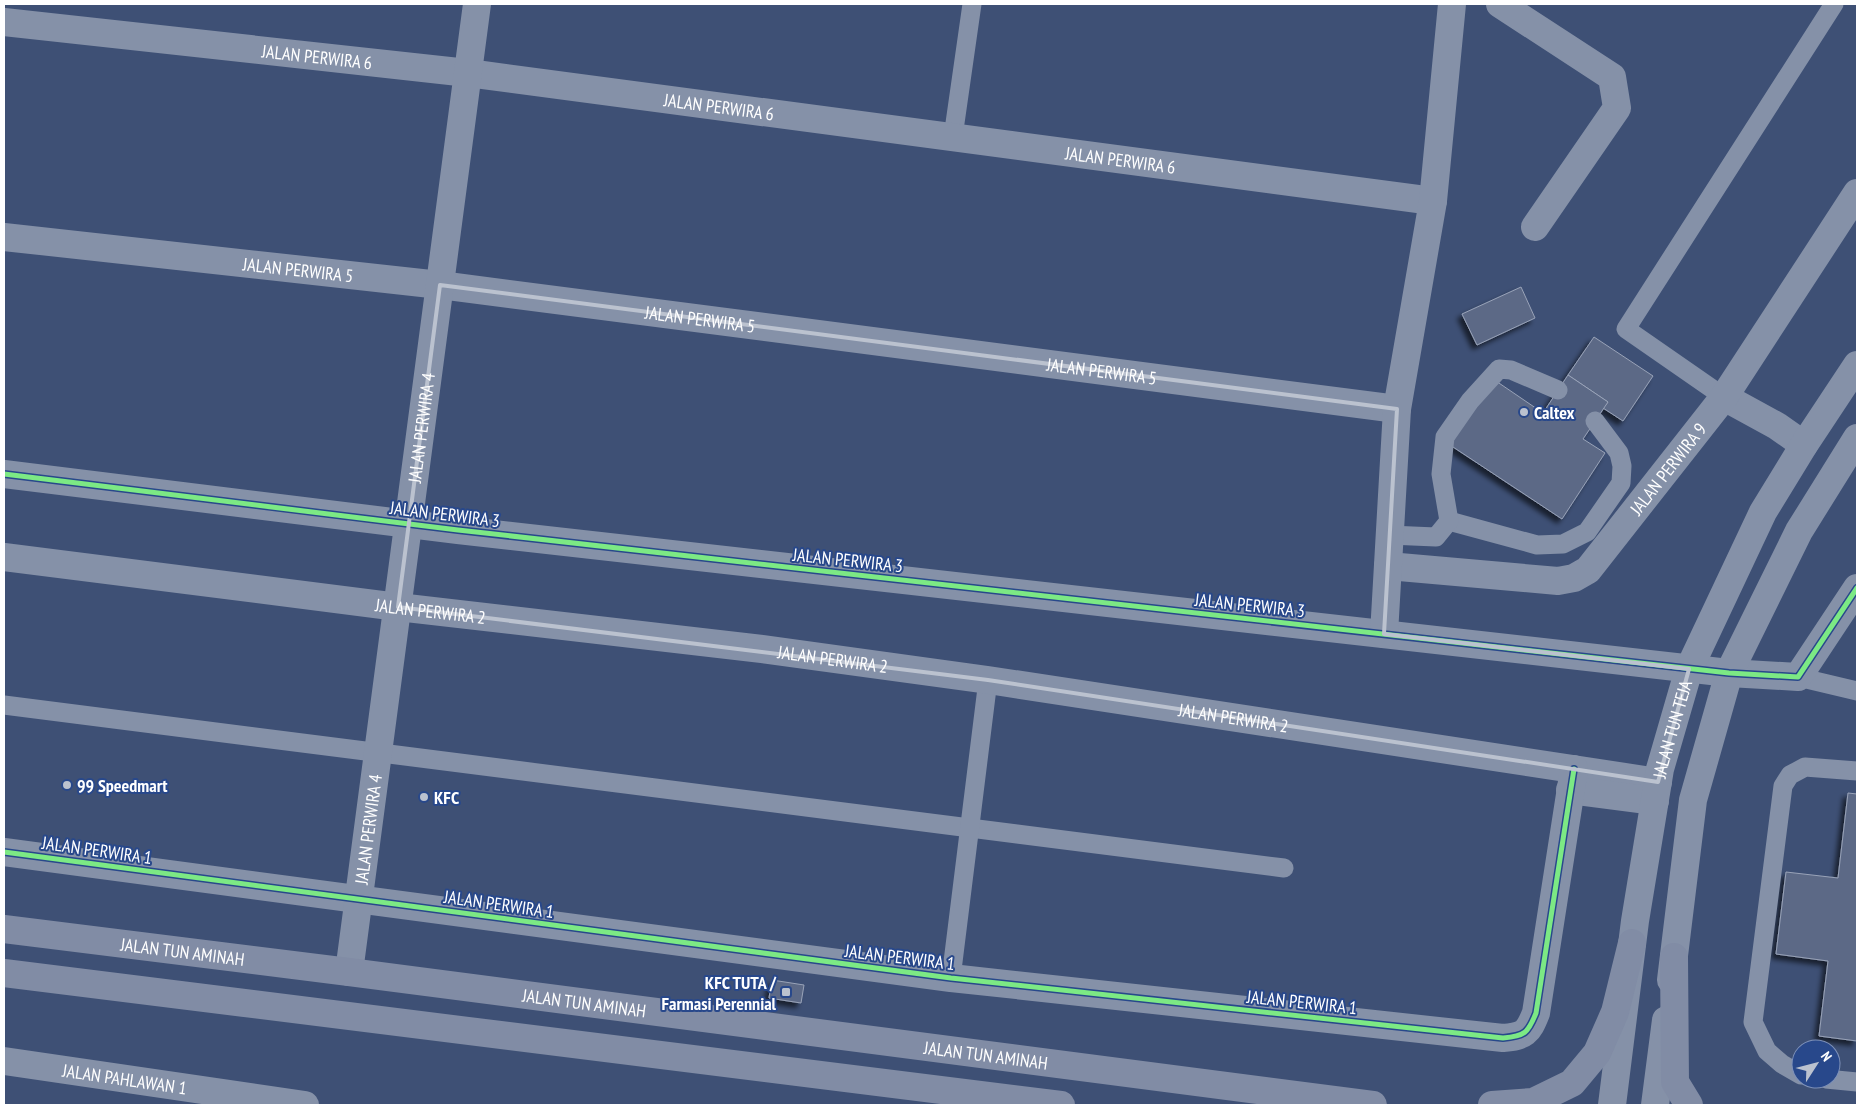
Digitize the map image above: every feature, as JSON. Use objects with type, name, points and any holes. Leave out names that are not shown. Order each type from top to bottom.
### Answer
[{"type":"main road","name":"JALAN TUN AMINAH","points":[[4,929],[1374,1105]]},
{"type":"main road","points":[[1492,1105],[1533,1102],[1572,1083],[1597,1053],[1615,1012],[1632,943]]},
{"type":"main road","points":[[1674,957],[1675,1082],[1689,1105]]},
{"type":"main road","points":[[4,973],[1061,1105]]},
{"type":"street","name":"JALAN PERWIRA 4","points":[[350,972],[477,4]]},
{"type":"street","points":[[1384,634],[1396,409],[1433,201],[1452,4]]},
{"type":"street","points":[[1500,4],[1612,77],[1617,108],[1535,227]]},
{"type":"street","name":"JALAN PERWIRA 6","points":[[4,22],[468,73],[1433,201]]},
{"type":"street","name":"JALAN PERWIRA 9","points":[[1388,566],[1558,581],[1574,578],[1588,570],[1724,397],[1857,193]]},
{"type":"street","name":"JALAN PERWIRA 5","points":[[4,237],[440,285],[1396,409]]},
{"type":"street","name":"JALAN TUN TEJA","points":[[1612,1105],[1632,943],[1660,769],[1689,669],[1763,512],[1804,445],[1857,365]]},
{"type":"street","points":[[1724,397],[1777,426],[1804,445]]},
{"type":"street","points":[[1655,1105],[1693,800],[1729,673],[1799,531],[1857,438]]},
{"type":"street","name":"JALAN PERWIRA 3","points":[[4,474],[408,524],[1689,669],[1798,677]]},
{"type":"street","name":"JALAN PERWIRA 2","points":[[4,557],[398,607],[762,649],[988,680],[1572,779],[1657,791]]},
{"type":"street","points":[[1798,677],[1857,588]]},
{"type":"street","name":"JALAN PERWIRA 1","points":[[4,852],[951,978],[1494,1037],[1519,1037],[1529,1030],[1536,1013],[1572,779]]},
{"type":"street","name":"JALAN PAHLAWAN 1","points":[[4,1061],[305,1105]]},
{"type":"lane","points":[[953,137],[972,4]]},
{"type":"lane","points":[[1724,397],[1626,329],[1834,4]]},
{"type":"lane","points":[[1389,534],[1436,537],[1449,521],[1441,474],[1445,437],[1470,401],[1499,369],[1511,370],[1558,390]]},
{"type":"lane","points":[[1449,521],[1537,545],[1563,544],[1587,532],[1621,484],[1622,466],[1619,453],[1595,421]]},
{"type":"lane","points":[[1798,677],[1857,690]]},
{"type":"lane","points":[[951,978],[988,680]]},
{"type":"lane","points":[[4,705],[1284,868]]},
{"type":"lane","points":[[1791,1069],[1767,1051],[1753,1022],[1783,786],[1790,775],[1805,767],[1857,771]]},
{"type":"lane","points":[[1841,1080],[1857,1082]]},
{"type":"highlighted area","points":[[440,285],[1397,409],[1384,634],[1689,669],[1658,782],[988,680],[398,607]]},
{"type":"building","points":[[1521,287],[1535,318],[1477,345],[1462,314]]},
{"type":"building","points":[[1594,337],[1653,376],[1623,421],[1603,408],[1608,402],[1568,375]]},
{"type":"building","points":[[1568,375],[1608,402],[1583,439],[1605,453],[1562,519],[1450,445],[1493,379],[1543,413]]},
{"type":"building","points":[[1848,793],[1857,794],[1857,1041],[1819,1036],[1828,961],[1776,954],[1786,872],[1838,878]]},
{"type":"building","points":[[772,980],[804,985],[801,1003],[769,998]]},
{"type":"cycle path","points":[[4,474],[458,530],[1729,673],[1798,677],[1857,588]]},
{"type":"cycle path","points":[[4,852],[951,978],[1503,1038],[1525,1032],[1531,1025],[1536,1013],[1574,769]]},
{"type":"place","name":"Caltex","points":[[1524,412]]},
{"type":"place","name":"99 Speedmart","points":[[67,785]]},
{"type":"place","name":"KFC","points":[[424,797]]},
{"type":"place","name":"KFC TUTA / Farmasi Perennial","points":[[786,992]]}]
